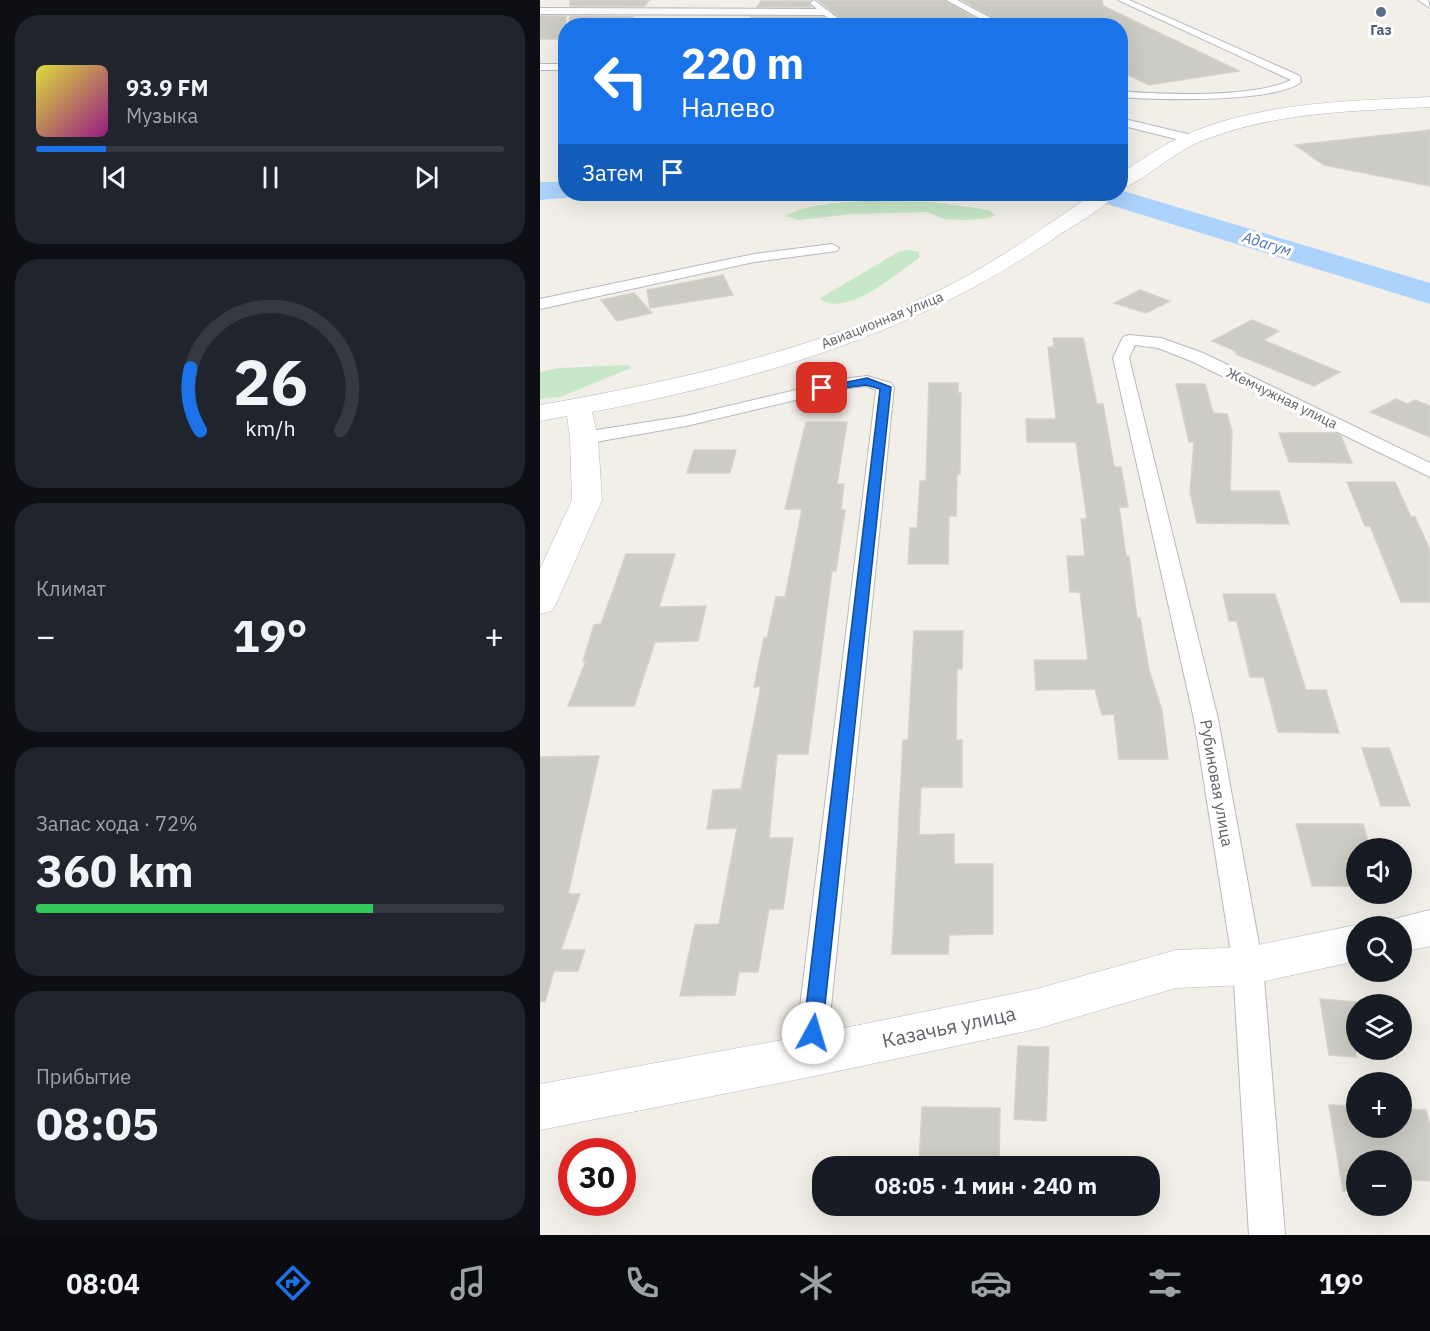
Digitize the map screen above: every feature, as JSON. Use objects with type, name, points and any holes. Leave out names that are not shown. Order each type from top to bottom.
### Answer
[{"type":"main road","points":[[1128,177],[1165,152],[1192,139],[1238,124],[1303,112],[1430,102]]},
{"type":"main road","name":"Авиационная улица","points":[[540,413],[700,381],[776,360],[855,334],[961,287],[1095,201]]},
{"type":"main road","points":[[540,604],[587,500],[584,438],[578,407]]},
{"type":"main road","points":[[1412,932],[1430,928]]},
{"type":"main road","name":"Казачья улица","points":[[540,1107],[810,1056],[1036,1009],[1176,969],[1248,966],[1346,945]]},
{"type":"street","points":[[809,0],[834,18]]},
{"type":"street","points":[[950,0],[986,18]]},
{"type":"street","points":[[1122,0],[1296,78],[1296,82],[1267,90],[1128,94]]},
{"type":"street","points":[[1422,0],[1430,4]]},
{"type":"street","points":[[540,10],[826,12]]},
{"type":"street","points":[[540,67],[558,67]]},
{"type":"street","points":[[1128,123],[1192,139]]},
{"type":"street","points":[[540,304],[754,258],[832,248]]},
{"type":"street","name":"Жемчужная улица","points":[[1129,340],[1161,343],[1197,357],[1394,451],[1430,471]]},
{"type":"street","name":"Рубиновая улица","points":[[1129,340],[1121,358],[1206,719],[1248,966],[1268,1235]]},
{"type":"street","points":[[584,438],[686,421],[842,384],[867,381],[885,387],[810,1056]]},
{"type":"green space","points":[[866,201],[932,202],[989,210],[995,215],[969,220],[943,219],[928,212],[852,214],[799,220],[785,216],[814,206]]},
{"type":"green space","points":[[900,251],[919,252],[919,258],[871,292],[843,303],[831,303],[819,299]]},
{"type":"green space","points":[[628,365],[631,368],[560,397],[540,399],[540,372],[559,368]]},
{"type":"building","points":[[570,0],[650,0],[644,6],[570,6]]},
{"type":"building","points":[[818,0],[944,0],[974,18],[840,18]]},
{"type":"building","points":[[962,0],[1102,0],[1103,6],[1239,71],[1149,85],[1128,75],[1128,18],[994,18]]},
{"type":"building","points":[[761,1],[810,1],[808,3],[811,7],[757,7]]},
{"type":"building","points":[[540,16],[566,16],[566,18],[558,18],[558,39],[540,39]]},
{"type":"building","points":[[570,16],[633,17],[632,18],[570,18]]},
{"type":"building","points":[[823,17],[824,18],[750,18]]},
{"type":"building","points":[[1430,130],[1430,186],[1324,165],[1295,145]]},
{"type":"building","points":[[723,275],[733,295],[650,308],[647,290]]},
{"type":"building","points":[[1140,290],[1170,301],[1146,313],[1114,303]]},
{"type":"building","points":[[634,293],[652,313],[617,321],[601,300]]},
{"type":"building","points":[[1252,320],[1279,331],[1263,340],[1340,372],[1314,386],[1236,354],[1236,351],[1212,341]]},
{"type":"building","points":[[1053,338],[1083,338],[1097,404],[1103,404],[1114,467],[1121,467],[1128,507],[1119,507],[1126,556],[1129,556],[1137,618],[1140,618],[1149,670],[1162,711],[1168,759],[1119,759],[1114,714],[1102,715],[1095,689],[1036,690],[1034,660],[1088,660],[1080,592],[1070,592],[1067,556],[1085,556],[1081,519],[1087,519],[1076,442],[1027,442],[1026,419],[1056,419],[1048,347],[1054,347]]},
{"type":"building","points":[[929,383],[958,383],[958,393],[961,393],[960,474],[957,474],[956,516],[949,516],[948,564],[908,564],[910,528],[917,528],[920,481],[926,481]]},
{"type":"building","points":[[1176,384],[1205,384],[1213,413],[1227,414],[1232,431],[1230,491],[1279,491],[1289,524],[1197,523],[1190,492],[1194,442],[1189,442]]},
{"type":"building","points":[[1396,399],[1407,404],[1415,400],[1430,406],[1430,437],[1370,412]]},
{"type":"building","points":[[806,422],[847,422],[837,484],[844,484],[841,510],[845,510],[836,571],[832,571],[808,754],[777,754],[769,838],[793,838],[783,909],[769,909],[758,972],[739,972],[735,995],[680,996],[695,925],[719,924],[737,828],[707,829],[713,790],[741,789],[761,686],[754,687],[764,638],[767,638],[776,597],[785,597],[802,509],[785,509]]},
{"type":"building","points":[[1279,433],[1335,433],[1341,436],[1352,463],[1289,462]]},
{"type":"building","points":[[694,450],[736,450],[730,473],[687,473]]},
{"type":"building","points":[[1347,482],[1395,482],[1430,550],[1430,602],[1401,602],[1370,526],[1365,526]]},
{"type":"building","points":[[626,554],[675,554],[659,607],[706,606],[698,641],[655,642],[634,706],[568,706],[586,661],[583,661],[594,625],[601,624]]},
{"type":"building","points":[[1223,594],[1275,594],[1306,690],[1326,690],[1339,733],[1278,732],[1264,677],[1250,677],[1237,621],[1229,621]]},
{"type":"building","points":[[914,631],[963,631],[962,669],[957,669],[956,740],[962,740],[962,787],[921,787],[919,835],[954,834],[954,864],[993,864],[993,934],[949,935],[948,954],[892,954],[903,740],[908,740]]},
{"type":"building","points":[[1362,748],[1389,748],[1410,806],[1381,806]]},
{"type":"building","points":[[599,756],[568,894],[580,894],[561,950],[585,950],[578,971],[554,971],[545,1002],[540,1001],[540,757]]},
{"type":"building","points":[[1296,824],[1363,824],[1367,838],[1346,838],[1346,886],[1312,886]]},
{"type":"building","points":[[1320,999],[1346,1001],[1346,1056],[1329,1055]]},
{"type":"building","points":[[1018,1046],[1049,1047],[1046,1121],[1014,1119]]},
{"type":"building","points":[[1329,1105],[1346,1106],[1346,1138],[1412,1138],[1412,1109],[1426,1110],[1430,1127],[1430,1181],[1412,1180],[1412,1150],[1346,1150],[1346,1191],[1343,1191]]},
{"type":"building","points":[[922,1107],[1000,1108],[999,1156],[920,1156]]},
{"type":"waterway","name":"Адагум","points":[[540,191],[558,191]]},
{"type":"waterway","name":"Адагум","points":[[1127,201],[1430,294]]},
{"type":"place","name":"Газ","points":[[1381,12]]},
{"type":"route","points":[[813,1033],[885,387],[867,381],[822,388]]}]
